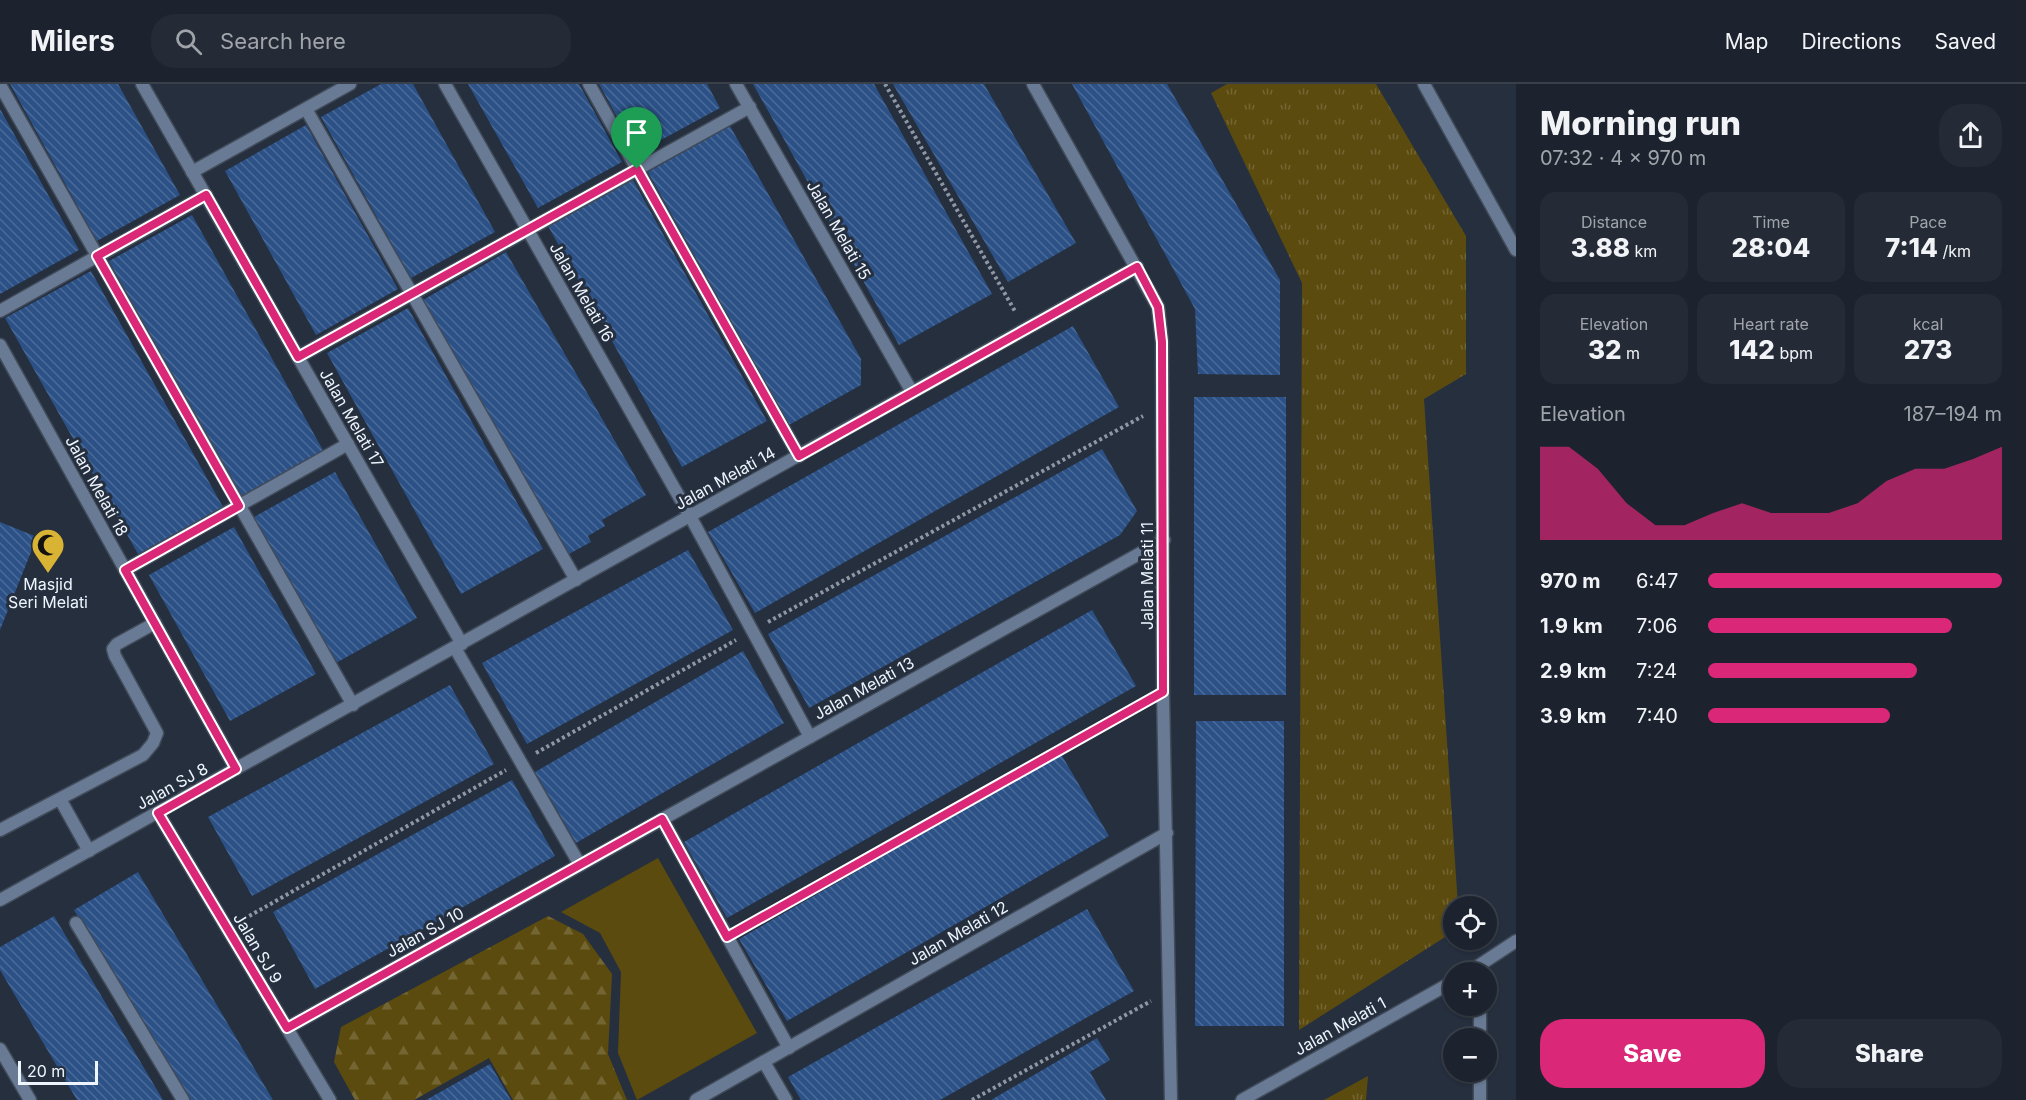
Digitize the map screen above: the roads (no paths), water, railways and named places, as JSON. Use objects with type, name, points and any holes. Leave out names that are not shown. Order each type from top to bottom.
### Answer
[{"type":"street","name":"Jalan Melati 17","points":[[142,84],[348,444],[520,762],[580,866]]},
{"type":"street","points":[[192,172],[350,84]]},
{"type":"street","name":"Jalan Melati 16","points":[[445,84],[754,630],[810,737]]},
{"type":"street","points":[[589,84],[799,456]]},
{"type":"street","name":"Jalan Melati 15","points":[[736,84],[912,392]]},
{"type":"street","name":"Jalan Melati 11","points":[[1033,84],[1158,307],[1162,342],[1163,692],[1171,1100]]},
{"type":"street","points":[[1425,84],[1516,250]]},
{"type":"street","points":[[0,85],[353,705]]},
{"type":"street","points":[[298,357],[750,107]]},
{"type":"street","points":[[306,109],[576,580]]},
{"type":"street","points":[[0,311],[206,195]]},
{"type":"street","name":"Jalan Melati 14","points":[[458,646],[1137,267]]},
{"type":"street","name":"Jalan Melati 18","points":[[0,345],[236,769]]},
{"type":"street","points":[[125,570],[348,444]]},
{"type":"street","name":"Jalan Melati 13","points":[[580,866],[1164,540]]},
{"type":"street","points":[[0,830],[143,755],[153,743],[157,732],[113,649],[117,644],[155,623]]},
{"type":"street","name":"Jalan SJ 8","points":[[0,900],[458,646]]},
{"type":"street","points":[[60,799],[89,851]]},
{"type":"street","name":"Jalan SJ 9","points":[[158,813],[330,1100]]},
{"type":"street","points":[[662,819],[789,1048]]},
{"type":"street","name":"Jalan Melati 12","points":[[696,1100],[1167,833]]},
{"type":"street","name":"Jalan SJ 10","points":[[287,1028],[580,866]]},
{"type":"street","points":[[76,923],[183,1100]]},
{"type":"street","points":[[1487,962],[1516,941]]},
{"type":"street","name":"Jalan Melati 1","points":[[1242,1100],[1443,987]]},
{"type":"street","points":[[0,1049],[30,1100]]},
{"type":"street","points":[[764,1062],[786,1100]]},
{"type":"street","points":[[1480,1082],[1480,1100]]},
{"type":"place","name":"Masjid Seri Melati","points":[[48,574]]}]
